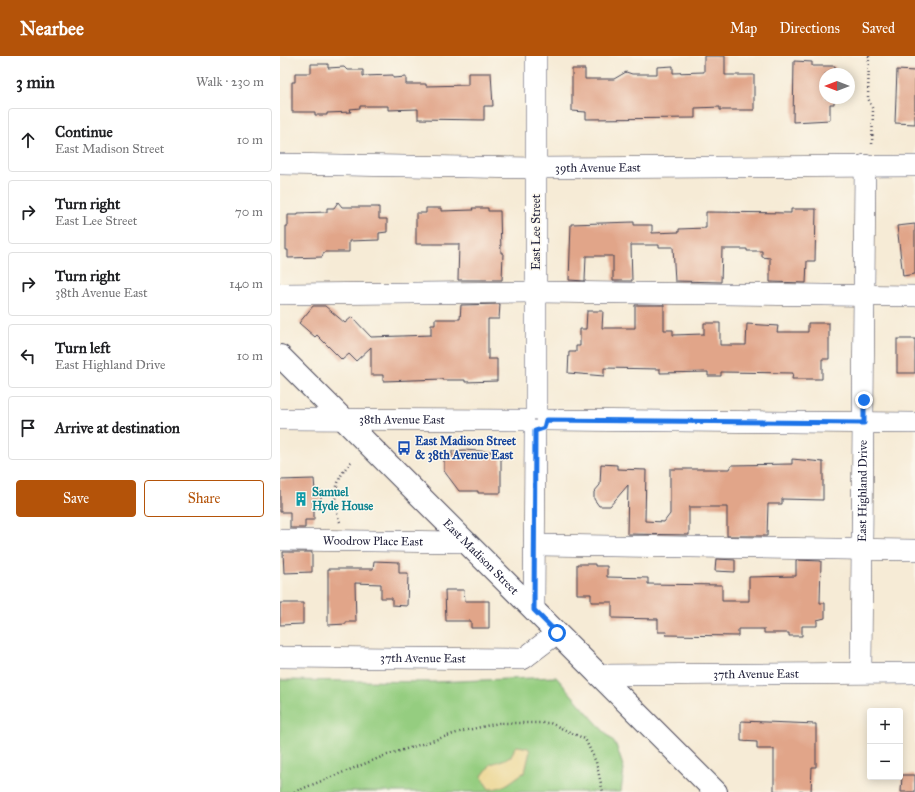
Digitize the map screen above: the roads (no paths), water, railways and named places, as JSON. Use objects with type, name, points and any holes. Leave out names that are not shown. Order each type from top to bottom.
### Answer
[{"type":"main road","name":"East Madison Street","points":[[280,356],[716,792]]},
{"type":"street","name":"East Lee Street","points":[[534,610],[536,545],[536,56]]},
{"type":"street","name":"39th Avenue East","points":[[280,164],[536,168],[865,165],[915,166]]},
{"type":"street","name":"East Highland Drive","points":[[861,672],[865,165]]},
{"type":"street","points":[[280,294],[535,292],[915,296]]},
{"type":"street","name":"38th Avenue East","points":[[280,419],[915,423]]},
{"type":"street","name":"Woodrow Place East","points":[[280,540],[466,542]]},
{"type":"street","points":[[536,545],[915,550]]},
{"type":"street","name":"37th Avenue East","points":[[280,657],[523,660],[557,633]]},
{"type":"street","name":"37th Avenue East","points":[[598,675],[861,672],[915,673]]},
{"type":"place","name":"East Madison Street & 38th Avenue East","points":[[404,448]]},
{"type":"place","name":"Samuel Hyde House","points":[[301,499]]}]
